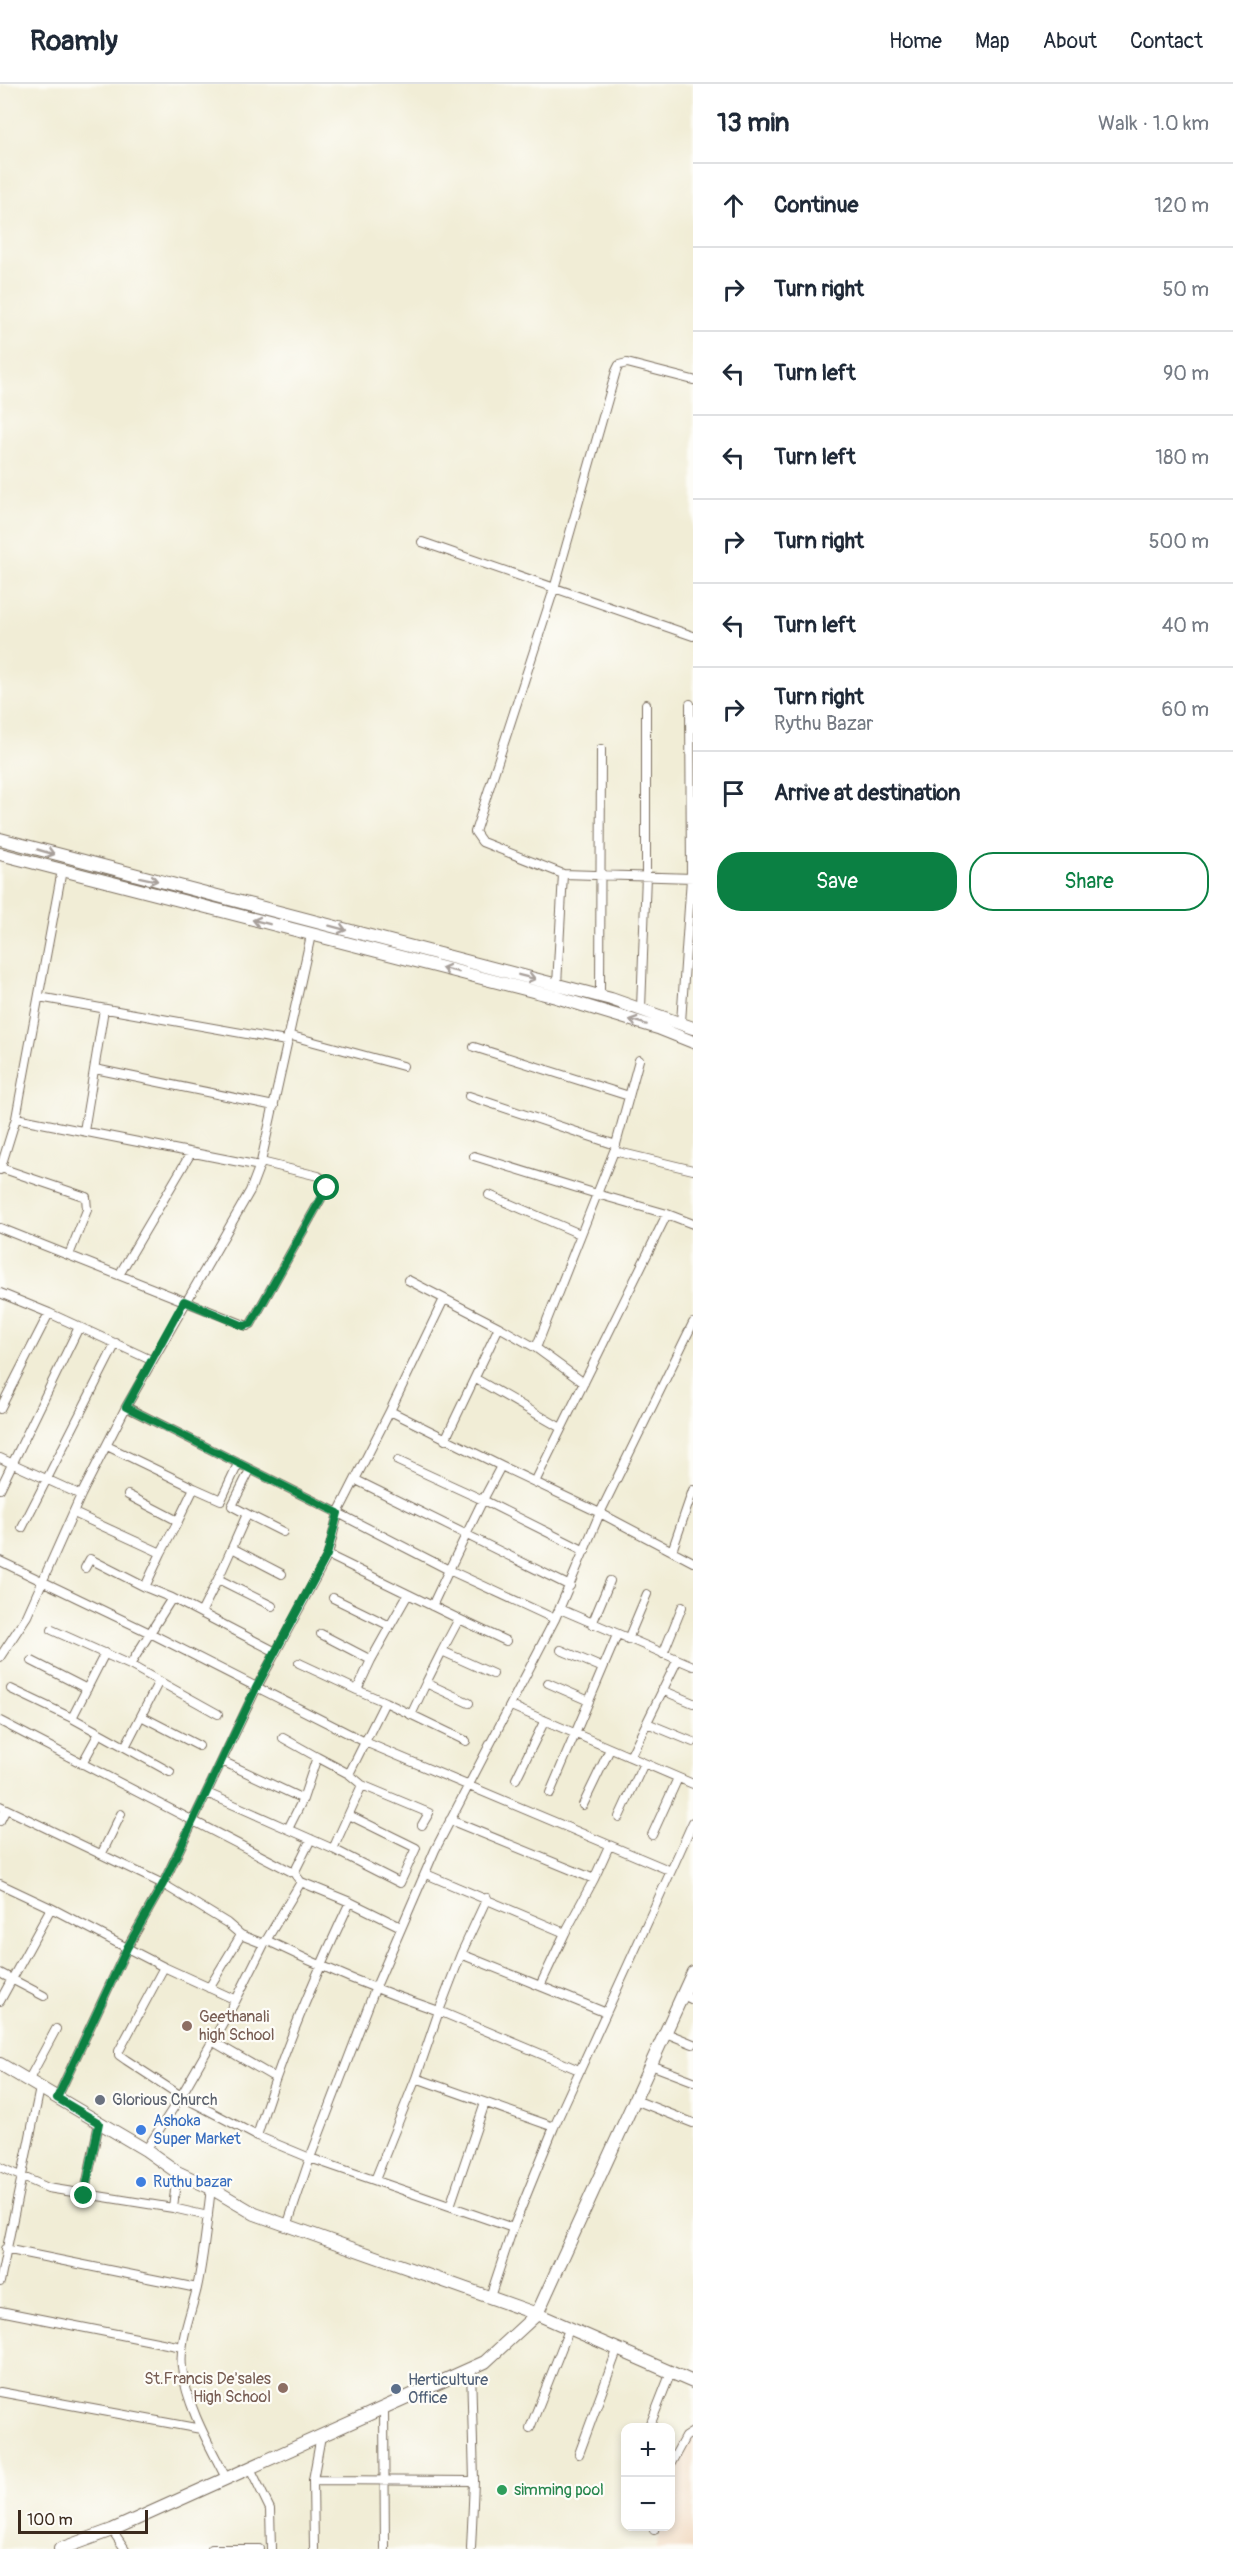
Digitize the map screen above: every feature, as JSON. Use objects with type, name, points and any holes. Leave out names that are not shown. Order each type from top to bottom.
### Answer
[{"type":"street","points":[[692,878],[563,874],[482,842],[476,837],[475,832],[554,589],[619,365],[627,363],[693,380]]},
{"type":"street","points":[[422,542],[693,636]]},
{"type":"street","points":[[641,1008],[646,875],[646,704]]},
{"type":"street","points":[[681,1022],[692,878],[690,704]]},
{"type":"street","points":[[600,996],[601,749]]},
{"type":"street","points":[[0,839],[600,996],[641,1008],[693,1028]]},
{"type":"street","points":[[0,854],[556,996],[658,1028],[693,1042]]},
{"type":"street","points":[[62,870],[16,1118],[0,1169],[87,1197],[87,1210],[69,1255]]},
{"type":"street","points":[[557,985],[563,874]]},
{"type":"street","points":[[1,1655],[27,1616],[81,1495],[151,1360],[250,1191],[260,1164],[274,1106],[311,935]]},
{"type":"street","points":[[39,997],[287,1038],[404,1065]]},
{"type":"street","points":[[84,1131],[104,1009]]},
{"type":"street","points":[[474,1047],[629,1096]]},
{"type":"street","points":[[536,1348],[615,1148],[639,1060]]},
{"type":"street","points":[[94,1069],[274,1106]]},
{"type":"street","points":[[469,1096],[615,1148],[693,1170]]},
{"type":"street","points":[[0,1228],[244,1326],[249,1326],[326,1191],[324,1180],[318,1176],[16,1118]]},
{"type":"street","points":[[119,1275],[191,1153]]},
{"type":"street","points":[[474,1156],[667,1214],[693,1224]]},
{"type":"street","points":[[489,1195],[580,1234]]},
{"type":"street","points":[[535,1482],[667,1214]]},
{"type":"street","points":[[408,1280],[536,1348],[584,1383]]},
{"type":"street","points":[[0,1294],[49,1313],[151,1360]]},
{"type":"street","points":[[57,2098],[127,1948],[163,1884],[256,1688],[327,1555],[338,1513],[444,1299]]},
{"type":"street","points":[[0,1409],[49,1313]]},
{"type":"street","points":[[287,2226],[310,2158],[401,1927],[450,1820],[560,1609],[600,1513],[690,1338],[693,1323]]},
{"type":"street","points":[[0,1489],[79,1327]]},
{"type":"street","points":[[445,1440],[499,1327]]},
{"type":"street","points":[[22,1528],[116,1343]]},
{"type":"street","points":[[476,1379],[561,1428]]},
{"type":"street","points":[[126,1407],[449,1570],[555,1619]]},
{"type":"street","points":[[390,1412],[600,1513],[693,1562]]},
{"type":"street","points":[[107,1446],[221,1500],[238,1464]]},
{"type":"street","points":[[0,1458],[46,1481],[81,1495]]},
{"type":"street","points":[[398,1461],[585,1551]]},
{"type":"street","points":[[432,1606],[501,1466]]},
{"type":"street","points":[[250,1470],[232,1506],[283,1532]]},
{"type":"street","points":[[356,1480],[570,1586]]},
{"type":"street","points":[[146,1587],[194,1488]]},
{"type":"street","points":[[672,1551],[693,1490]]},
{"type":"street","points":[[128,1495],[178,1521]]},
{"type":"street","points":[[74,1513],[161,1553]]},
{"type":"street","points":[[201,1613],[247,1514]]},
{"type":"street","points":[[232,1548],[282,1574]]},
{"type":"street","points":[[327,1555],[407,1596],[506,1641]]},
{"type":"street","points":[[85,1568],[90,1559],[276,1652]]},
{"type":"street","points":[[0,1561],[150,1633],[365,1742],[671,1871]]},
{"type":"street","points":[[218,1579],[272,1606]]},
{"type":"street","points":[[592,1624],[610,1581]]},
{"type":"street","points":[[628,1639],[647,1594]]},
{"type":"street","points":[[357,1690],[407,1596]]},
{"type":"street","points":[[130,1665],[172,1598]]},
{"type":"street","points":[[333,1598],[390,1626]]},
{"type":"street","points":[[663,1654],[681,1607]]},
{"type":"street","points":[[560,1609],[693,1666]]},
{"type":"street","points":[[411,1715],[459,1619]]},
{"type":"street","points":[[52,1630],[130,1665],[218,1714]]},
{"type":"street","points":[[321,1634],[371,1660]]},
{"type":"street","points":[[550,1793],[617,1635]]},
{"type":"street","points":[[561,1650],[603,1668]]},
{"type":"street","points":[[442,1651],[493,1674]]},
{"type":"street","points":[[72,1718],[105,1653]]},
{"type":"street","points":[[32,1661],[87,1689]]},
{"type":"street","points":[[630,1757],[677,1661]]},
{"type":"street","points":[[299,1663],[466,1742]]},
{"type":"street","points":[[125,1748],[159,1681]]},
{"type":"street","points":[[426,1683],[469,1703]]},
{"type":"street","points":[[548,1683],[589,1701]]},
{"type":"street","points":[[12,1689],[72,1718],[170,1772]]},
{"type":"street","points":[[662,1690],[693,1703]]},
{"type":"street","points":[[349,1774],[385,1702]]},
{"type":"street","points":[[511,1706],[574,1735],[693,1784]]},
{"type":"street","points":[[141,1716],[199,1746]]},
{"type":"street","points":[[0,1721],[294,1873],[301,1882],[350,1902],[401,1927]]},
{"type":"street","points":[[516,1779],[544,1722]]},
{"type":"street","points":[[647,1723],[693,1742]]},
{"type":"street","points":[[82,1764],[99,1733]]},
{"type":"street","points":[[283,1738],[349,1774],[362,1785],[429,1813],[422,1825]]},
{"type":"street","points":[[583,1805],[610,1749]]},
{"type":"street","points":[[288,1829],[303,1799],[317,1757]]},
{"type":"street","points":[[222,1761],[303,1799]]},
{"type":"street","points":[[619,1817],[644,1763]]},
{"type":"street","points":[[652,1834],[678,1778]]},
{"type":"street","points":[[333,1849],[362,1785]]},
{"type":"street","points":[[207,1792],[333,1849],[400,1883],[416,1848],[349,1815]]},
{"type":"street","points":[[0,1821],[3,1808],[102,1853],[163,1884],[227,1923],[241,1935],[265,1942],[375,1989],[439,2011],[579,2070]]},
{"type":"street","points":[[102,1853],[121,1814]]},
{"type":"street","points":[[450,1820],[594,1880]]},
{"type":"street","points":[[490,2297],[513,2228],[554,2127],[604,2012],[693,1822]]},
{"type":"street","points":[[294,1873],[311,1839]]},
{"type":"street","points":[[540,1986],[609,1846]]},
{"type":"street","points":[[426,1874],[565,1933]]},
{"type":"street","points":[[146,2150],[181,2096],[236,2000],[265,1942],[301,1882]]},
{"type":"street","points":[[0,1884],[164,1967],[236,2000]]},
{"type":"street","points":[[375,2180],[416,2078],[461,1954],[487,1898]]},
{"type":"street","points":[[256,2136],[274,2077],[320,1966],[350,1902]]},
{"type":"street","points":[[0,2001],[51,1908]]},
{"type":"street","points":[[209,1988],[241,1935]]},
{"type":"street","points":[[461,1954],[604,2012]]},
{"type":"street","points":[[164,1967],[118,2053],[126,2060],[181,2096],[256,2136],[310,2158],[513,2228]]},
{"type":"street","points":[[60,2549],[80,2545],[485,2362],[537,2314],[666,2033],[688,1997],[693,1972]]},
{"type":"street","points":[[0,1973],[44,1996]]},
{"type":"street","points":[[28,2081],[56,2029]]},
{"type":"street","points":[[666,2033],[693,2044]]},
{"type":"street","points":[[212,2041],[274,2077]]},
{"type":"street","points":[[0,2064],[146,2150],[177,2172],[211,2188],[255,2214],[537,2314],[693,2382]]},
{"type":"street","points":[[651,2065],[693,2081]]},
{"type":"street","points":[[416,2078],[554,2127]]},
{"type":"street","points":[[0,2281],[40,2088]]},
{"type":"street","points":[[635,2100],[693,2123]]},
{"type":"street","points":[[450,2206],[485,2103]]},
{"type":"street","points":[[84,2196],[99,2123]]},
{"type":"street","points":[[0,2167],[48,2188],[84,2196],[173,2208],[208,2216]]},
{"type":"street","points":[[173,2208],[177,2172]]},
{"type":"street","points":[[211,2188],[197,2288],[182,2347],[182,2368],[201,2429],[226,2478]]},
{"type":"street","points":[[5,2250],[197,2288]]},
{"type":"street","points":[[0,2311],[182,2347]]},
{"type":"street","points":[[530,2428],[570,2327]]},
{"type":"street","points":[[579,2454],[618,2348]]},
{"type":"street","points":[[471,2368],[474,2481],[471,2549]]},
{"type":"street","points":[[651,2423],[671,2372]]},
{"type":"street","points":[[0,2392],[201,2429]]},
{"type":"street","points":[[384,2408],[385,2549]]},
{"type":"street","points":[[675,2456],[685,2437],[693,2432]]},
{"type":"street","points":[[314,2549],[313,2480],[321,2436]]},
{"type":"street","points":[[250,2468],[270,2509],[271,2549]]},
{"type":"street","points":[[313,2480],[474,2481]]},
{"type":"street","points":[[112,2529],[124,2549]]},
{"type":"street","points":[[212,2549],[259,2549]]},
{"type":"shaded area","points":[[693,2428],[693,2549],[655,2549],[660,2531],[675,2531],[675,2469],[682,2439]]},
{"type":"place","name":"Geethanali high School","points":[[187,2026]]},
{"type":"place","name":"Glorious Church","points":[[100,2100]]},
{"type":"place","name":"Ashoka Super Market","points":[[141,2130]]},
{"type":"place","name":"Ruthu bazar","points":[[141,2182]]},
{"type":"place","name":"St.Francis De'sales High School","points":[[283,2388]]},
{"type":"place","name":"Herticulture Office","points":[[396,2389]]},
{"type":"place","name":"simming pool","points":[[502,2490]]},
{"type":"route","points":[[84,2196],[99,2123],[57,2098],[127,1948],[163,1884],[256,1688],[327,1555],[338,1513],[126,1407],[184,1301],[244,1326],[251,1324],[327,1188]]}]
